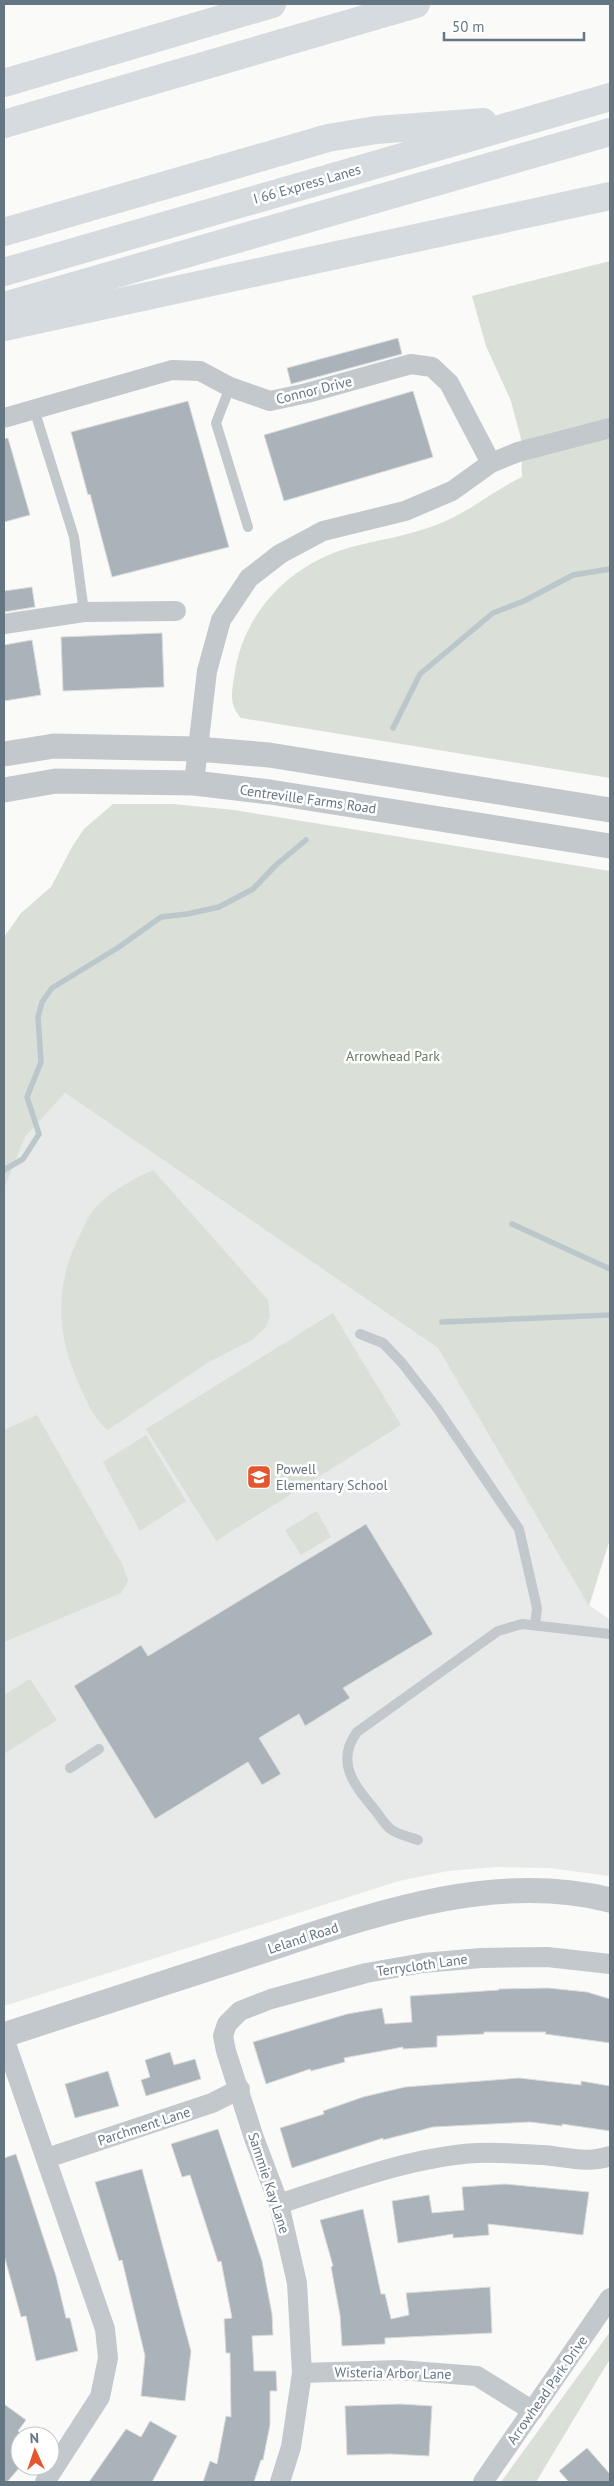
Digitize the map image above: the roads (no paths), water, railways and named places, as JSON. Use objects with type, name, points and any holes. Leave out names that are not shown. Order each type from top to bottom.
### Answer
[{"type":"highway","points":[[4,83],[272,4]]},
{"type":"highway","points":[[4,124],[416,4]]},
{"type":"highway","points":[[4,143],[289,41]]},
{"type":"highway","name":"I 66 Express Lanes","points":[[4,272],[610,97]]},
{"type":"highway","points":[[4,232],[328,138],[376,130],[610,115]]},
{"type":"highway","points":[[4,306],[610,132]]},
{"type":"highway","points":[[4,328],[610,196]]},
{"type":"street","name":"Connor Drive","points":[[4,418],[172,370],[200,371],[230,386],[270,401],[307,393],[411,364],[432,367],[449,383],[491,463]]},
{"type":"street","points":[[194,784],[207,671],[221,620],[249,578],[280,554],[323,531],[405,511],[452,491],[491,463],[518,452],[610,428]]},
{"type":"street","points":[[4,624],[84,612],[176,611]]},
{"type":"street","points":[[4,754],[54,746],[197,749],[269,755],[610,810]]},
{"type":"street","name":"Centreville Farms Road","points":[[4,790],[56,781],[194,784],[270,792],[610,846]]},
{"type":"street","name":"Leland Road","points":[[4,2036],[382,1912],[456,1896],[526,1890],[590,1895],[610,1900]]},
{"type":"street","name":"Terrycloth Lane","points":[[240,2011],[270,1999],[366,1973],[423,1963],[481,1958],[547,1957],[610,1964]]},
{"type":"street","name":"Sammie Kay Lane","points":[[240,2011],[227,2024],[223,2036],[254,2138],[279,2204],[296,2283],[302,2373],[291,2447],[280,2482]]},
{"type":"street","points":[[4,2036],[105,2329],[108,2358],[100,2397],[45,2482]]},
{"type":"street","name":"Parchment Lane","points":[[47,2158],[212,2103],[240,2089]]},
{"type":"street","points":[[279,2204],[347,2181],[433,2158],[478,2153],[543,2155],[597,2161],[610,2156]]},
{"type":"street","name":"Arrowhead Park Drive","points":[[484,2482],[610,2298]]},
{"type":"street","name":"Wisteria Arbor Lane","points":[[302,2373],[399,2370],[477,2376],[533,2411]]},
{"type":"lane","points":[[230,386],[216,423],[248,527]]},
{"type":"lane","points":[[34,409],[74,537],[84,612]]},
{"type":"lane","points":[[360,1334],[383,1343],[402,1363],[442,1415],[519,1529],[537,1608],[535,1626]]},
{"type":"lane","points":[[418,1840],[392,1831],[357,1789],[348,1769],[349,1743],[358,1732],[498,1631],[511,1626],[535,1626],[606,1634]]},
{"type":"lane","points":[[70,1768],[99,1748]]},
{"type":"waterway","points":[[393,728],[420,674],[493,613],[524,601],[573,575],[610,569]]},
{"type":"waterway","points":[[4,1170],[23,1159],[39,1134],[27,1097],[41,1062],[38,1017],[42,1002],[52,988],[119,947],[161,917],[219,907],[253,889],[276,865],[306,840]]},
{"type":"waterway","points":[[512,1224],[610,1269]]},
{"type":"waterway","points":[[442,1322],[610,1315]]},
{"type":"place","name":"Powell Elementary School","points":[[259,1477]]},
{"type":"park label","name":"Arrowhead Park","points":[[393,1056]]}]
